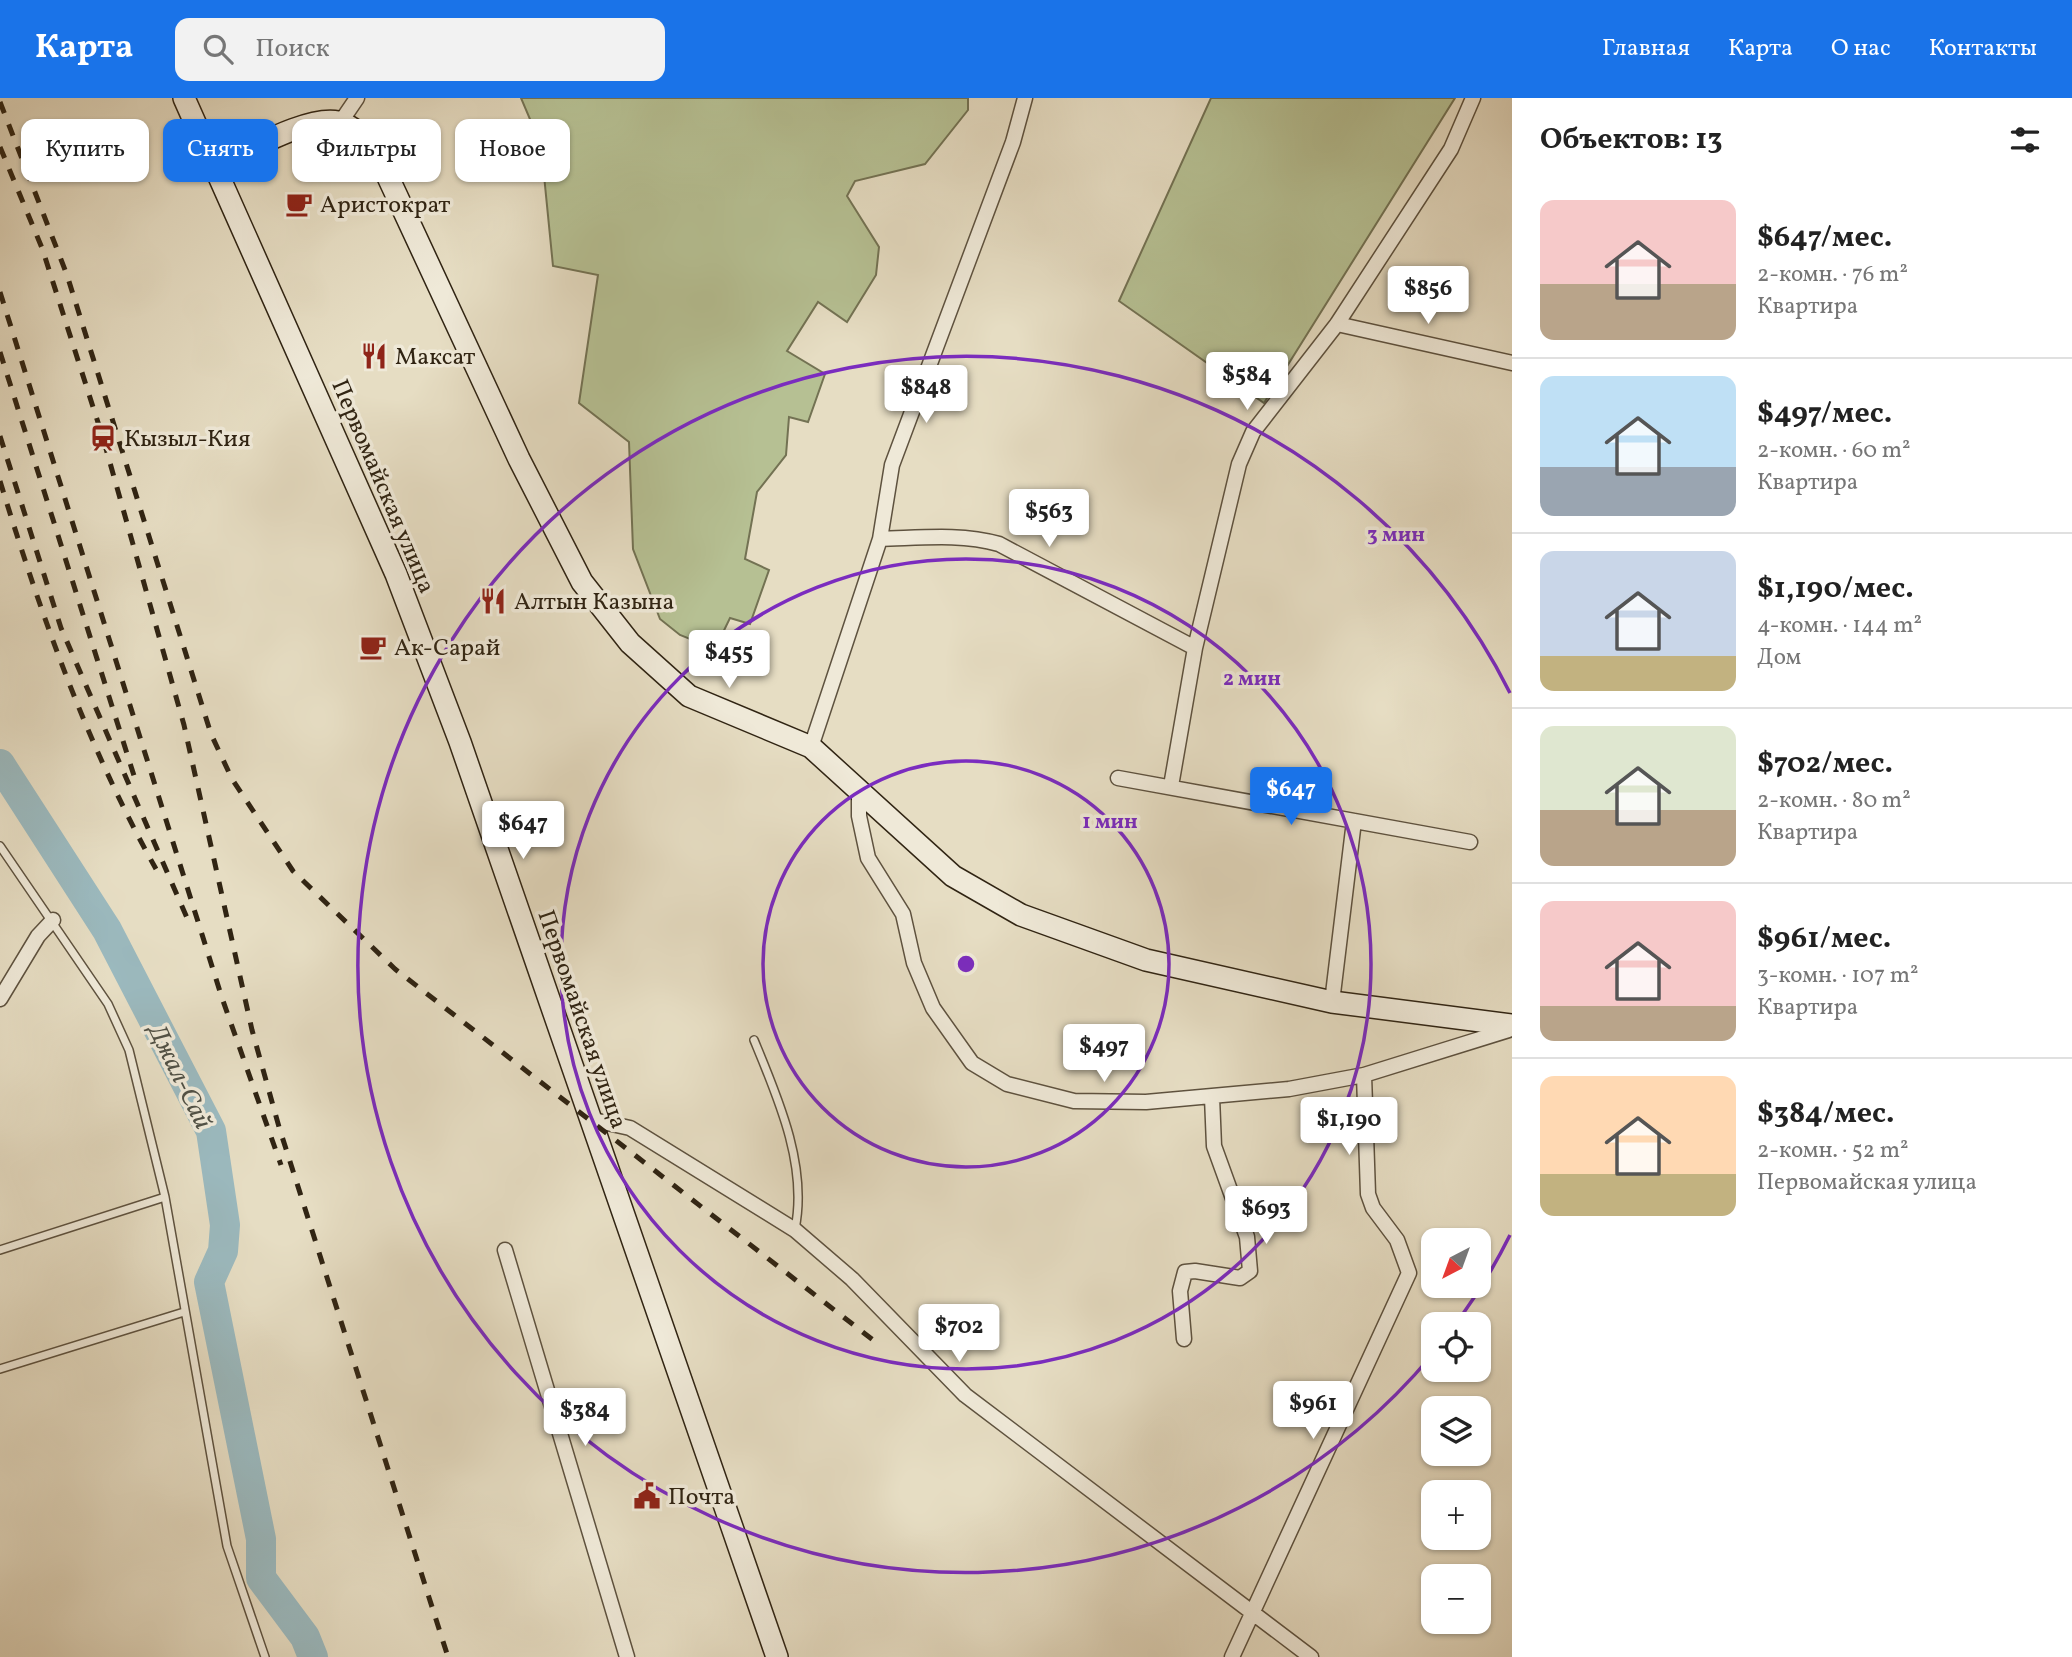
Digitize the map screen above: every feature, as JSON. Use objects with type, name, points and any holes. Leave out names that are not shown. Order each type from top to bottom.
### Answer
[{"type":"street","name":"Первомайская улица","points":[[184,98],[194,119]]},
{"type":"street","points":[[343,119],[357,98]]},
{"type":"street","points":[[811,747],[880,539],[892,466],[1013,142],[1025,98]]},
{"type":"street","points":[[1171,786],[1195,648],[1239,464],[1253,432],[1336,324],[1451,149],[1472,98]]},
{"type":"street","name":"Первомайская улица","points":[[223,182],[396,574],[460,742],[776,1657]]},
{"type":"street","points":[[390,182],[519,459],[582,582],[606,615],[657,670],[689,696],[811,747],[953,876],[1021,915],[1146,960],[1332,1002],[1482,1030]]},
{"type":"street","points":[[1336,324],[1512,363]]},
{"type":"street","points":[[880,539],[977,537],[999,544],[1195,648]]},
{"type":"street","points":[[1118,778],[1470,842]]},
{"type":"street","points":[[859,793],[859,816],[869,858],[903,914],[922,986],[933,1008],[972,1063],[1007,1084],[1074,1101],[1146,1101],[1289,1089],[1364,1075],[1482,1030],[1512,1027]]},
{"type":"street","points":[[1332,1002],[1354,821]]},
{"type":"street","points":[[0,999],[38,936],[53,920]]},
{"type":"street","points":[[1233,1657],[1251,1613],[1404,1290],[1409,1273],[1396,1240],[1373,1208],[1368,1194],[1364,1075]]},
{"type":"street","points":[[1184,1339],[1181,1291],[1185,1272],[1240,1278],[1250,1271],[1247,1237],[1214,1146],[1212,1097]]},
{"type":"street","points":[[589,1119],[630,1128],[794,1230],[852,1279],[965,1395],[1311,1657]]},
{"type":"street","points":[[505,1250],[543,1369],[627,1657]]},
{"type":"lane","points":[[0,846],[108,1004],[129,1050],[165,1197],[226,1546],[265,1657]]},
{"type":"lane","points":[[754,1040],[780,1103],[788,1138],[800,1206],[794,1230]]},
{"type":"lane","points":[[0,1250],[165,1197]]},
{"type":"lane","points":[[0,1369],[184,1312]]},
{"type":"green space","points":[[521,98],[968,98],[968,110],[925,164],[855,181],[847,196],[879,247],[876,275],[847,322],[818,302],[787,351],[825,374],[808,422],[789,417],[786,455],[757,492],[745,559],[769,570],[750,624],[730,618],[715,649],[680,635],[660,619],[633,549],[629,442],[579,403],[598,275],[553,266],[545,182],[570,182],[570,119],[530,119]]},
{"type":"green space","points":[[1211,98],[1455,98],[1264,403],[1119,301]]},
{"type":"waterway","name":"Джал-Сай","points":[[0,764],[107,930],[211,1131],[225,1225],[223,1251],[209,1282],[261,1539],[261,1578],[305,1637],[313,1657]]},
{"type":"railway","points":[[0,102],[67,275],[211,734],[232,779],[293,871],[395,969],[873,1340]]},
{"type":"railway","points":[[0,147],[42,248],[103,438],[184,725],[252,1030],[279,1127],[448,1657]]},
{"type":"railway","points":[[0,292],[222,998],[281,1165]]},
{"type":"railway","points":[[0,352],[136,782]]},
{"type":"railway","points":[[0,436],[61,628],[191,927]]},
{"type":"railway","points":[[0,481],[49,630],[87,728],[131,823],[156,869]]},
{"type":"place","name":"Аристократ","points":[[299,204]]},
{"type":"place","name":"Максат","points":[[374,356]]},
{"type":"place","name":"Кызыл-Кия","points":[[103,438]]},
{"type":"place","name":"Алтын Казына","points":[[493,601]]},
{"type":"place","name":"Ак-Сарай","points":[[373,647]]},
{"type":"place","name":"Почта","points":[[647,1496]]}]
